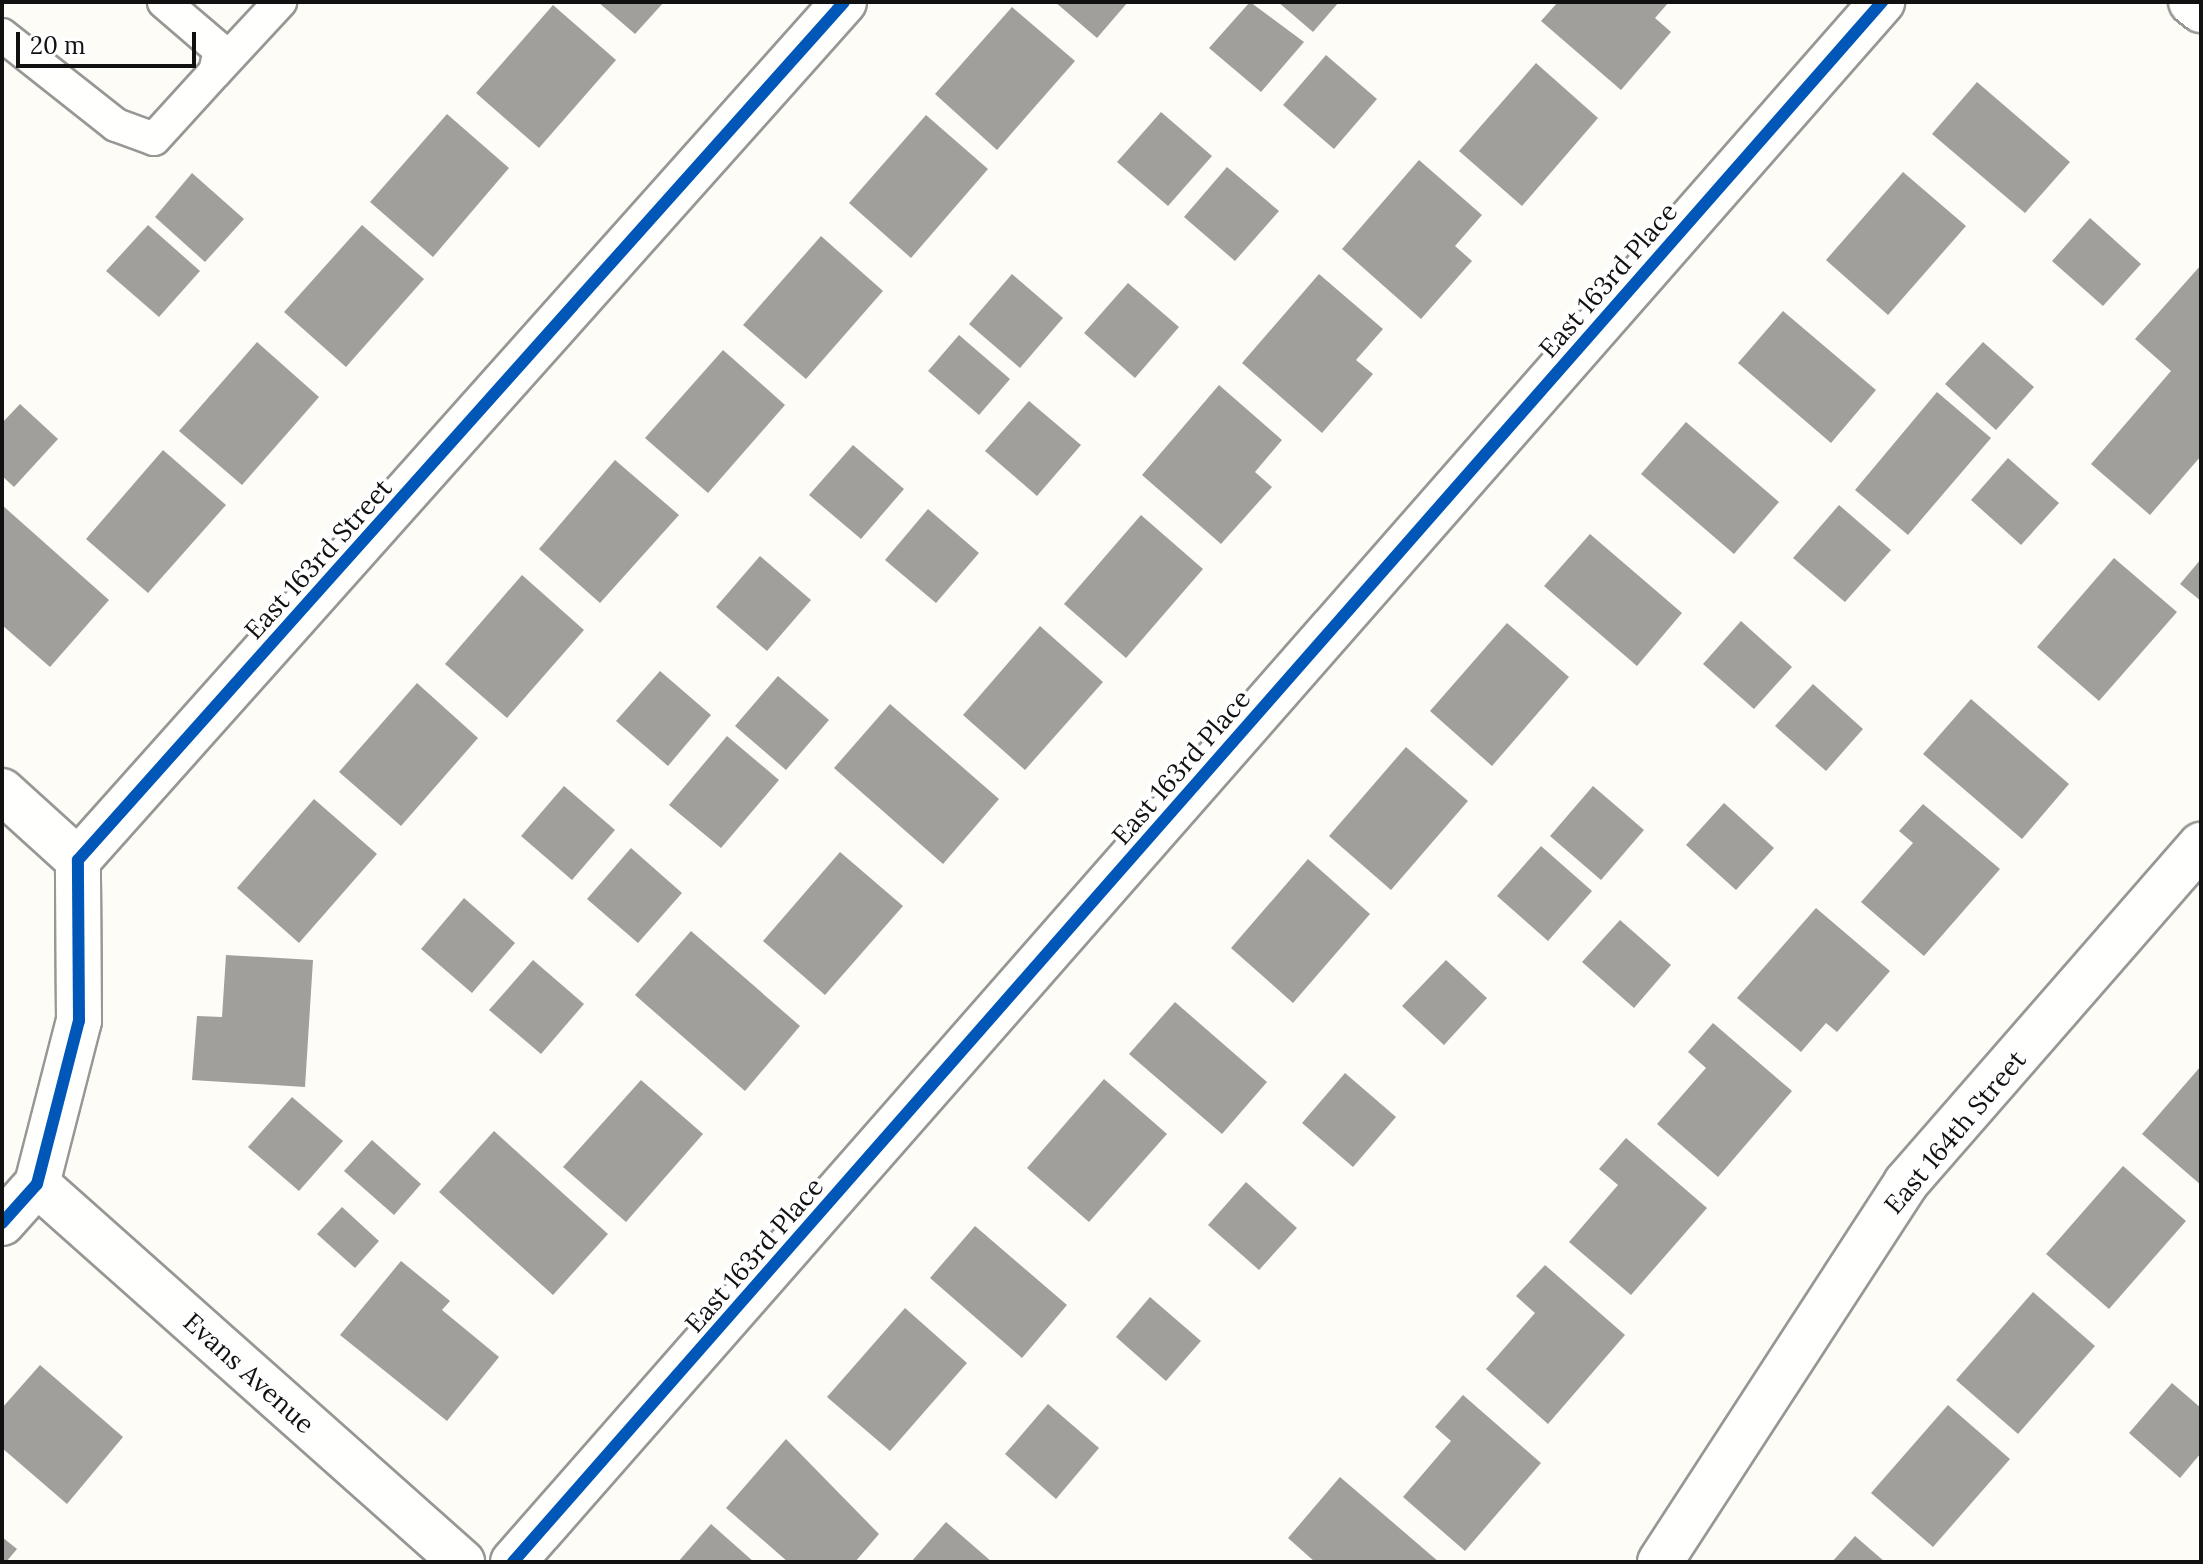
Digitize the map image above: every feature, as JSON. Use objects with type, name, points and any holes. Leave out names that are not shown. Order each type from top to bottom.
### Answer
[{"type":"street","name":"East 163rd Street","points":[[78,860],[844,2]]},
{"type":"street","name":"East 163rd Place","points":[[513,1562],[1882,2]]},
{"type":"street","points":[[2191,2],[2201,10]]},
{"type":"street","points":[[2,791],[78,860],[79,1021],[37,1184],[2,1223]]},
{"type":"street","name":"East 164th Street","points":[[1660,1562],[1906,1183],[2201,845]]},
{"type":"street","name":"Evans Avenue","points":[[37,1184],[462,1562]]},
{"type":"lane","points":[[164,2],[220,50],[215,72]]},
{"type":"lane","points":[[2,35],[116,125],[154,139],[280,2]]},
{"type":"building","points":[[598,2],[664,2],[635,34]]},
{"type":"building","points":[[1055,2],[1128,2],[1097,38]]},
{"type":"building","points":[[1250,2],[1304,42],[1261,92],[1209,48]]},
{"type":"building","points":[[1278,2],[1339,2],[1313,32]]},
{"type":"building","points":[[1558,2],[1669,2],[1655,18],[1671,32],[1621,90],[1541,21]]},
{"type":"building","points":[[553,5],[616,60],[539,148],[476,93]]},
{"type":"building","points":[[1012,7],[1075,61],[997,150],[935,94]]},
{"type":"building","points":[[1326,55],[1377,99],[1334,149],[1283,105]]},
{"type":"building","points":[[1536,63],[1598,118],[1522,206],[1459,151]]},
{"type":"building","points":[[1977,82],[2070,162],[2025,213],[1932,134]]},
{"type":"building","points":[[1161,112],[1212,156],[1168,206],[1117,162]]},
{"type":"building","points":[[447,114],[509,168],[433,257],[370,202]]},
{"type":"building","points":[[926,115],[988,169],[911,258],[849,203]]},
{"type":"building","points":[[1419,160],[1482,215],[1455,246],[1472,261],[1421,319],[1342,249]]},
{"type":"building","points":[[1227,167],[1279,211],[1235,261],[1184,217]]},
{"type":"building","points":[[1903,172],[1966,226],[1888,315],[1826,260]]},
{"type":"building","points":[[192,173],[244,219],[205,262],[155,217]]},
{"type":"building","points":[[2090,218],[2141,264],[2103,306],[2052,261]]},
{"type":"building","points":[[148,225],[200,271],[159,317],[106,271]]},
{"type":"building","points":[[362,225],[424,279],[346,367],[284,312]]},
{"type":"building","points":[[821,236],[883,291],[806,379],[743,325]]},
{"type":"building","points":[[2201,265],[2201,456],[2150,515],[2091,464],[2171,371],[2135,339]]},
{"type":"building","points":[[1012,274],[1063,318],[1020,368],[969,324]]},
{"type":"building","points":[[1319,274],[1383,329],[1356,360],[1373,374],[1322,433],[1242,363]]},
{"type":"building","points":[[1128,283],[1179,327],[1135,378],[1084,333]]},
{"type":"building","points":[[1783,311],[1876,390],[1831,443],[1738,363]]},
{"type":"building","points":[[959,335],[1010,379],[979,415],[928,371]]},
{"type":"building","points":[[257,342],[319,397],[242,485],[179,431]]},
{"type":"building","points":[[1983,342],[2034,387],[1996,430],[1945,384]]},
{"type":"building","points":[[723,350],[785,405],[708,493],[645,438]]},
{"type":"building","points":[[1219,385],[1282,440],[1255,472],[1272,487],[1221,544],[1142,475]]},
{"type":"building","points":[[1937,392],[1991,438],[1908,535],[1855,490]]},
{"type":"building","points":[[1029,401],[1081,445],[1037,496],[985,451]]},
{"type":"building","points":[[20,404],[58,439],[14,487],[2,476],[2,423]]},
{"type":"building","points":[[1686,422],[1779,502],[1734,554],[1641,474]]},
{"type":"building","points":[[853,445],[904,489],[861,539],[809,495]]},
{"type":"building","points":[[163,450],[226,505],[148,593],[86,539]]},
{"type":"building","points":[[2008,458],[2059,503],[2021,545],[1971,500]]},
{"type":"building","points":[[615,460],[679,515],[600,603],[539,549]]},
{"type":"building","points":[[2,505],[109,600],[50,667],[2,625]]},
{"type":"building","points":[[1839,505],[1891,550],[1845,602],[1793,558]]},
{"type":"building","points":[[928,509],[979,553],[936,603],[885,560]]},
{"type":"building","points":[[1141,515],[1203,569],[1126,658],[1064,604]]},
{"type":"building","points":[[1590,534],[1682,613],[1637,666],[1544,586]]},
{"type":"building","points":[[760,556],[811,600],[767,651],[716,607]]},
{"type":"building","points":[[2114,558],[2177,612],[2099,701],[2037,647]]},
{"type":"building","points":[[2201,559],[2201,601],[2180,584]]},
{"type":"building","points":[[522,575],[584,630],[507,718],[445,664]]},
{"type":"building","points":[[1741,621],[1792,667],[1754,709],[1703,664]]},
{"type":"building","points":[[1507,623],[1569,677],[1492,766],[1430,711]]},
{"type":"building","points":[[1040,626],[1103,682],[1025,770],[963,715]]},
{"type":"building","points":[[660,671],[711,715],[668,766],[616,721]]},
{"type":"building","points":[[778,676],[829,720],[786,770],[735,726]]},
{"type":"building","points":[[417,683],[478,738],[401,826],[339,772]]},
{"type":"building","points":[[1813,684],[1863,729],[1826,771],[1775,726]]},
{"type":"building","points":[[1971,699],[2069,784],[2022,839],[1923,754]]},
{"type":"building","points":[[890,704],[999,799],[943,864],[834,768]]},
{"type":"building","points":[[727,736],[779,780],[721,848],[669,805]]},
{"type":"building","points":[[1406,747],[1468,801],[1391,890],[1329,836]]},
{"type":"building","points":[[564,786],[615,830],[572,880],[521,836]]},
{"type":"building","points":[[1593,786],[1644,830],[1601,880],[1550,836]]},
{"type":"building","points":[[314,799],[377,854],[299,943],[237,888]]},
{"type":"building","points":[[1724,803],[1774,848],[1736,890],[1686,845]]},
{"type":"building","points":[[1923,804],[2000,869],[1924,956],[1861,902],[1913,843],[1899,831]]},
{"type":"building","points":[[1541,846],[1592,891],[1548,941],[1497,896]]},
{"type":"building","points":[[631,848],[682,893],[638,943],[587,899]]},
{"type":"building","points":[[840,852],[903,906],[825,995],[763,941]]},
{"type":"building","points":[[1308,859],[1370,914],[1293,1003],[1231,948]]},
{"type":"building","points":[[464,898],[515,943],[472,993],[421,949]]},
{"type":"building","points":[[1816,908],[1890,971],[1837,1032],[1826,1023],[1801,1052],[1737,998]]},
{"type":"building","points":[[1620,920],[1671,965],[1634,1008],[1582,962]]},
{"type":"building","points":[[691,931],[800,1026],[745,1091],[635,995]]},
{"type":"building","points":[[226,955],[313,960],[305,1087],[192,1080],[197,1016],[222,1017]]},
{"type":"building","points":[[533,960],[584,1004],[541,1054],[489,1010]]},
{"type":"building","points":[[1446,960],[1487,998],[1444,1045],[1402,1006]]},
{"type":"building","points":[[1175,1002],[1267,1082],[1222,1134],[1129,1054]]},
{"type":"building","points":[[1713,1023],[1792,1091],[1718,1177],[1657,1124],[1706,1068],[1688,1052]]},
{"type":"building","points":[[2201,1066],[2201,1185],[2142,1134]]},
{"type":"building","points":[[1345,1073],[1396,1117],[1353,1167],[1302,1123]]},
{"type":"building","points":[[1104,1079],[1167,1134],[1089,1222],[1027,1168]]},
{"type":"building","points":[[641,1080],[703,1134],[626,1222],[563,1167]]},
{"type":"building","points":[[292,1097],[343,1141],[299,1191],[248,1147]]},
{"type":"building","points":[[494,1131],[608,1234],[553,1295],[439,1192]]},
{"type":"building","points":[[1626,1138],[1707,1208],[1631,1295],[1569,1242],[1618,1185],[1599,1169]]},
{"type":"building","points":[[372,1140],[421,1184],[394,1215],[344,1171]]},
{"type":"building","points":[[2123,1166],[2186,1221],[2109,1309],[2046,1254]]},
{"type":"building","points":[[1246,1182],[1297,1228],[1259,1270],[1208,1225]]},
{"type":"building","points":[[342,1207],[379,1241],[355,1268],[317,1234]]},
{"type":"building","points":[[975,1226],[1067,1305],[1022,1358],[930,1278]]},
{"type":"building","points":[[401,1261],[450,1301],[442,1310],[499,1357],[447,1421],[340,1335]]},
{"type":"building","points":[[1545,1265],[1625,1335],[1548,1424],[1486,1369],[1535,1313],[1516,1296]]},
{"type":"building","points":[[2033,1292],[2095,1346],[2018,1434],[1956,1380]]},
{"type":"building","points":[[1150,1297],[1201,1341],[1166,1381],[1116,1337]]},
{"type":"building","points":[[905,1308],[967,1363],[890,1451],[827,1397]]},
{"type":"building","points":[[40,1365],[123,1437],[67,1504],[2,1448],[2,1408]]},
{"type":"building","points":[[2172,1383],[2201,1408],[2201,1453],[2180,1478],[2129,1433]]},
{"type":"building","points":[[1463,1395],[1541,1463],[1465,1551],[1403,1497],[1451,1441],[1435,1427]]},
{"type":"building","points":[[1048,1404],[1099,1448],[1056,1499],[1005,1454]]},
{"type":"building","points":[[1948,1405],[2010,1459],[1933,1547],[1871,1493]]},
{"type":"building","points":[[786,1439],[879,1534],[855,1562],[788,1562],[726,1508]]},
{"type":"building","points":[[1340,1477],[1439,1562],[1315,1562],[1288,1538]]},
{"type":"building","points":[[946,1522],[992,1562],[911,1562]]},
{"type":"building","points":[[711,1524],[754,1562],[678,1562]]},
{"type":"building","points":[[1855,1536],[1885,1562],[1832,1562]]},
{"type":"building","points":[[2,1537],[17,1549],[6,1562],[2,1562]]},
{"type":"cycle path","points":[[2,1223],[37,1184],[79,1021],[78,860],[844,2]]},
{"type":"cycle path","points":[[513,1562],[1882,2]]}]
